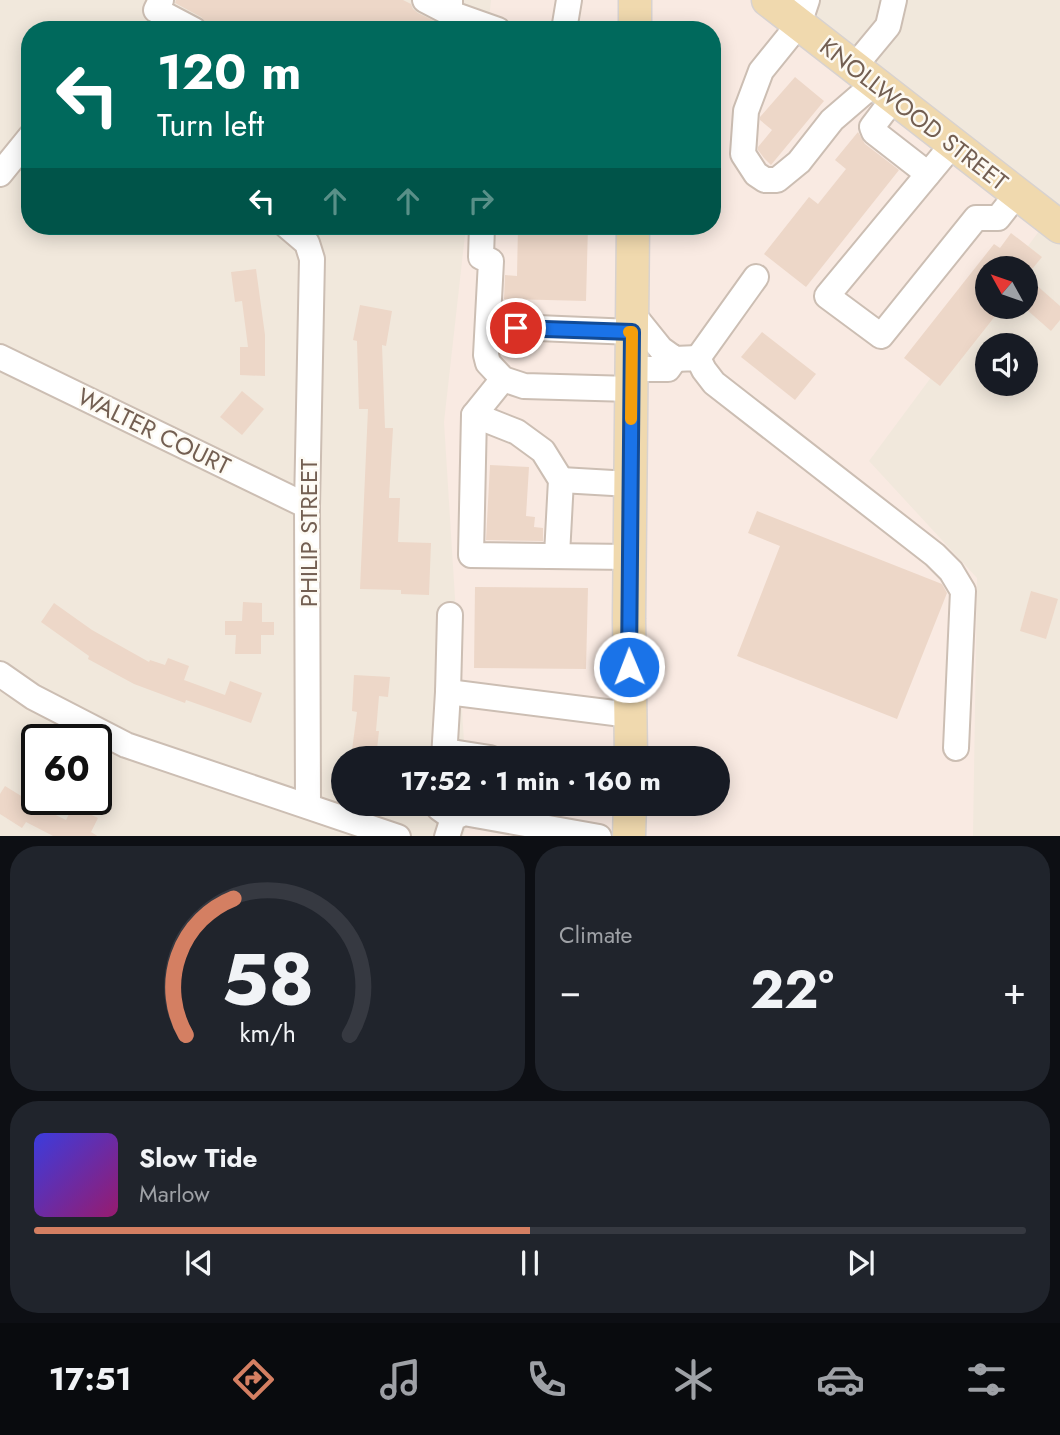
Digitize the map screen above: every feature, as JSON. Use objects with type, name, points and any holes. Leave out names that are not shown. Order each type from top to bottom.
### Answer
[{"type":"main road","points":[[635,0],[635,21]]},
{"type":"main road","name":"KNOLLWOOD STREET","points":[[768,0],[803,12],[874,83],[1060,227]]},
{"type":"main road","points":[[631,746],[629,557],[633,235]]},
{"type":"main road","points":[[629,836],[630,816]]},
{"type":"street","points":[[161,0],[156,10],[177,21]]},
{"type":"street","points":[[425,0],[450,6],[480,21]]},
{"type":"street","points":[[566,21],[569,0]]},
{"type":"street","points":[[894,0],[874,83],[875,122],[872,127],[874,132],[928,174]]},
{"type":"street","points":[[803,12],[761,71],[746,111],[743,154],[755,174],[765,180],[777,180],[799,162],[832,120],[874,83]]},
{"type":"street","points":[[953,144],[827,296],[881,336],[976,218],[998,218],[1017,194]]},
{"type":"street","points":[[0,174],[21,148]]},
{"type":"street","name":"PHILIP STREET","points":[[298,235],[307,243],[312,260],[307,506],[308,806]]},
{"type":"street","points":[[482,235],[481,257],[491,261],[486,355],[488,363],[503,379],[523,386],[631,379],[668,369],[687,358],[756,277]]},
{"type":"street","points":[[488,327],[632,323],[662,349],[687,358],[704,370],[714,383],[935,555],[951,571],[963,591],[956,748]]},
{"type":"street","name":"WALTER COURT","points":[[0,357],[307,506]]},
{"type":"street","points":[[503,379],[474,415],[471,555],[629,557]]},
{"type":"street","points":[[474,415],[517,432],[543,451],[561,480],[556,555]]},
{"type":"street","points":[[561,480],[630,484]]},
{"type":"street","points":[[445,746],[450,615]]},
{"type":"street","points":[[0,674],[33,697],[125,745],[398,836]]},
{"type":"street","points":[[448,692],[630,715]]},
{"type":"street","points":[[446,819],[464,813],[599,836]]},
{"type":"shaded area","points":[[0,0],[1060,0],[1060,836],[0,836]]},
{"type":"shaded area","points":[[491,0],[779,0],[1042,227],[1021,256],[975,256],[975,318],[869,461],[977,578],[973,836],[463,836],[469,816],[730,816],[730,746],[464,746],[444,422],[465,235],[721,235],[721,21],[489,21]]},
{"type":"building","points":[[176,0],[403,0],[411,4],[418,13],[434,21],[205,21],[175,3]]},
{"type":"building","points":[[795,77],[824,101],[771,165],[758,150],[772,130],[760,117]]},
{"type":"building","points":[[858,132],[865,144],[899,170],[806,287],[764,254],[809,197],[818,204],[846,169],[835,160]]},
{"type":"building","points":[[1011,233],[1042,257],[1038,262],[1038,256],[985,256],[994,244],[1000,248]]},
{"type":"building","points":[[518,235],[588,235],[586,301],[504,299],[505,275],[517,276]]},
{"type":"building","points":[[975,268],[975,319],[993,319],[982,333],[975,333],[975,342],[940,386],[904,358]]},
{"type":"building","points":[[256,269],[265,335],[265,376],[240,375],[240,347],[248,347],[242,301],[235,302],[231,272]]},
{"type":"building","points":[[1038,287],[1060,306],[1060,320],[1051,331],[1037,319]]},
{"type":"building","points":[[360,305],[392,311],[386,346],[382,345],[385,428],[393,428],[389,498],[400,498],[398,542],[431,543],[429,595],[401,594],[401,590],[360,589],[368,409],[359,409],[357,341],[353,340]]},
{"type":"building","points":[[762,332],[816,374],[795,400],[741,357]]},
{"type":"building","points":[[242,391],[264,409],[242,435],[220,417]]},
{"type":"building","points":[[490,465],[529,467],[526,516],[535,517],[534,527],[543,528],[543,541],[486,540]]},
{"type":"building","points":[[757,511],[942,584],[947,593],[897,719],[737,656],[780,546],[748,533]]},
{"type":"building","points":[[475,587],[588,588],[586,669],[474,668]]},
{"type":"building","points":[[1031,591],[1058,599],[1046,639],[1020,631]]},
{"type":"building","points":[[243,602],[262,603],[262,622],[274,622],[274,635],[261,635],[261,654],[235,654],[236,635],[225,635],[225,621],[242,621]]},
{"type":"building","points":[[54,603],[92,630],[149,662],[150,660],[165,665],[168,658],[189,666],[184,680],[225,695],[230,681],[262,693],[251,723],[134,684],[88,659],[89,656],[41,622]]},
{"type":"building","points":[[354,675],[390,677],[388,697],[379,696],[377,746],[353,746],[357,712],[352,711]]},
{"type":"building","points":[[5,786],[21,796],[21,815],[56,815],[66,820],[68,815],[92,815],[98,818],[91,832],[97,836],[53,836],[26,822],[22,828],[0,814],[0,794]]},
{"type":"slow traffic","points":[[629,332],[632,332],[631,419]]},
{"type":"route","points":[[516,328],[632,332],[629,667]]}]
